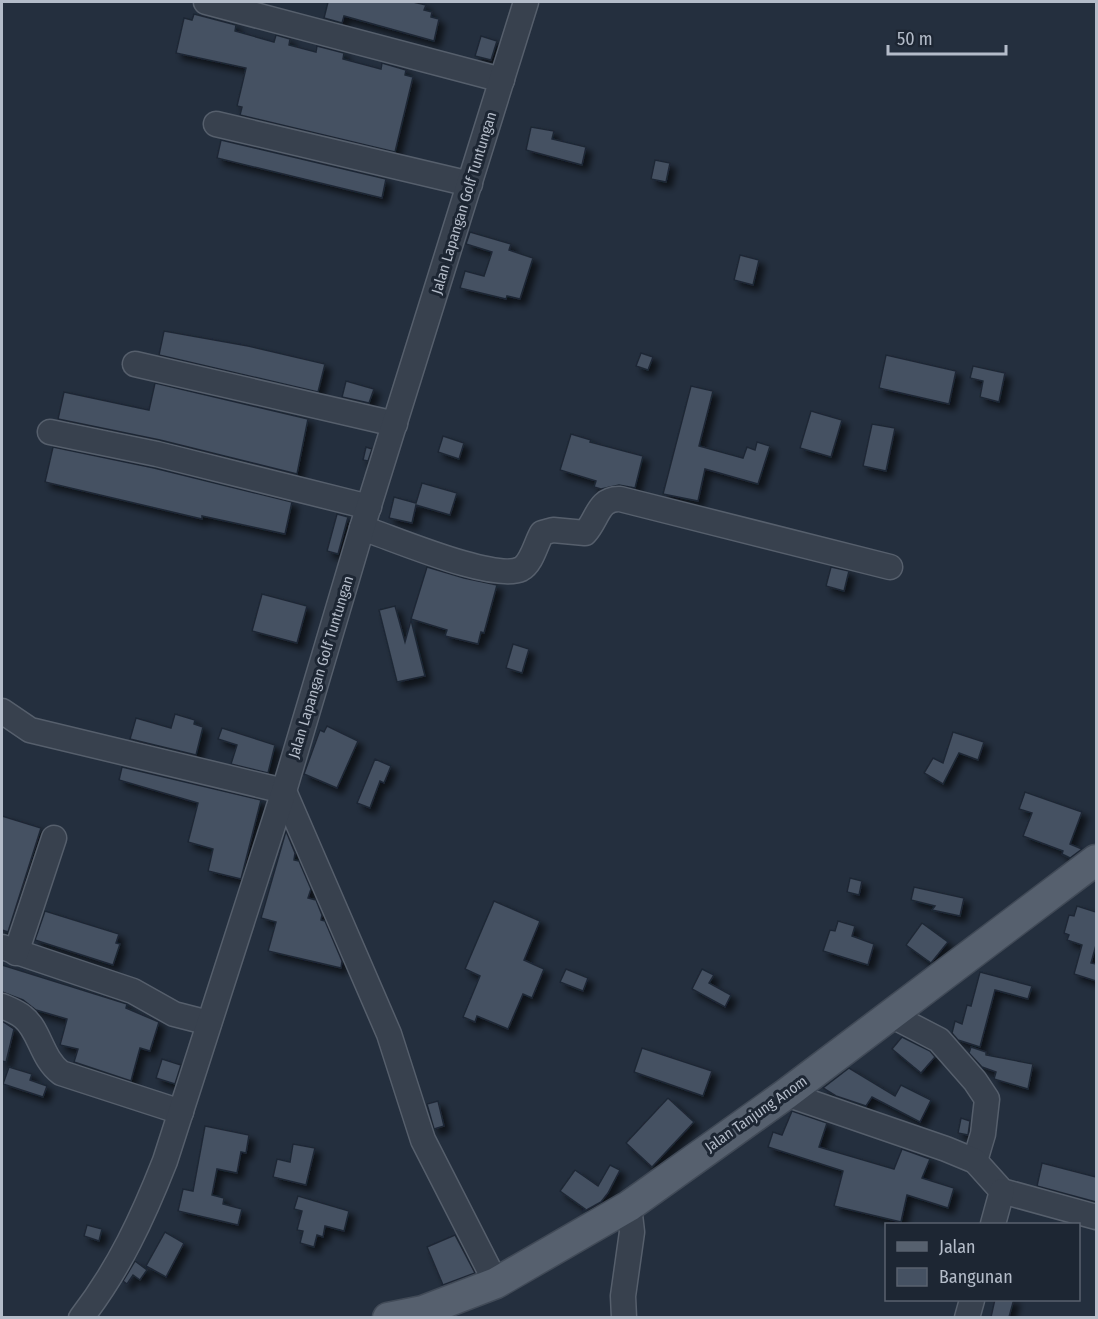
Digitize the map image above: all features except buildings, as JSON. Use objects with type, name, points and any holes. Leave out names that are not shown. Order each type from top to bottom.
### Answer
[{"type":"main road","name":"Jalan Tanjung Anom","points":[[388,1317],[427,1314],[496,1283],[629,1206],[786,1094],[1096,860]]},
{"type":"street","points":[[206,2],[502,80]]},
{"type":"street","name":"Jalan Lapangan Golf Tuntungan","points":[[81,1317],[123,1258],[144,1214],[181,1112],[284,791],[526,2]]},
{"type":"street","points":[[216,124],[470,184]]},
{"type":"street","points":[[135,364],[395,424]]},
{"type":"street","points":[[50,432],[157,454],[366,518],[483,569],[514,570],[527,563],[542,533],[553,530],[576,534],[585,533],[602,504],[610,499],[620,499],[890,567]]},
{"type":"street","points":[[2,711],[30,730],[284,791],[389,1034],[423,1140],[496,1283]]},
{"type":"street","points":[[54,838],[9,950],[133,991],[174,1014],[209,1023]]},
{"type":"street","points":[[2,1006],[28,1021],[47,1059],[61,1073],[181,1112]]},
{"type":"street","points":[[891,1015],[939,1040],[975,1081],[987,1099],[983,1134],[975,1161]]},
{"type":"street","points":[[786,1094],[975,1161],[1002,1191],[1096,1217]]},
{"type":"street","points":[[993,1223],[1002,1191]]},
{"type":"street","points":[[624,1317],[622,1296],[632,1232],[629,1206]]},
{"type":"street","points":[[967,1317],[971,1301]]}]
